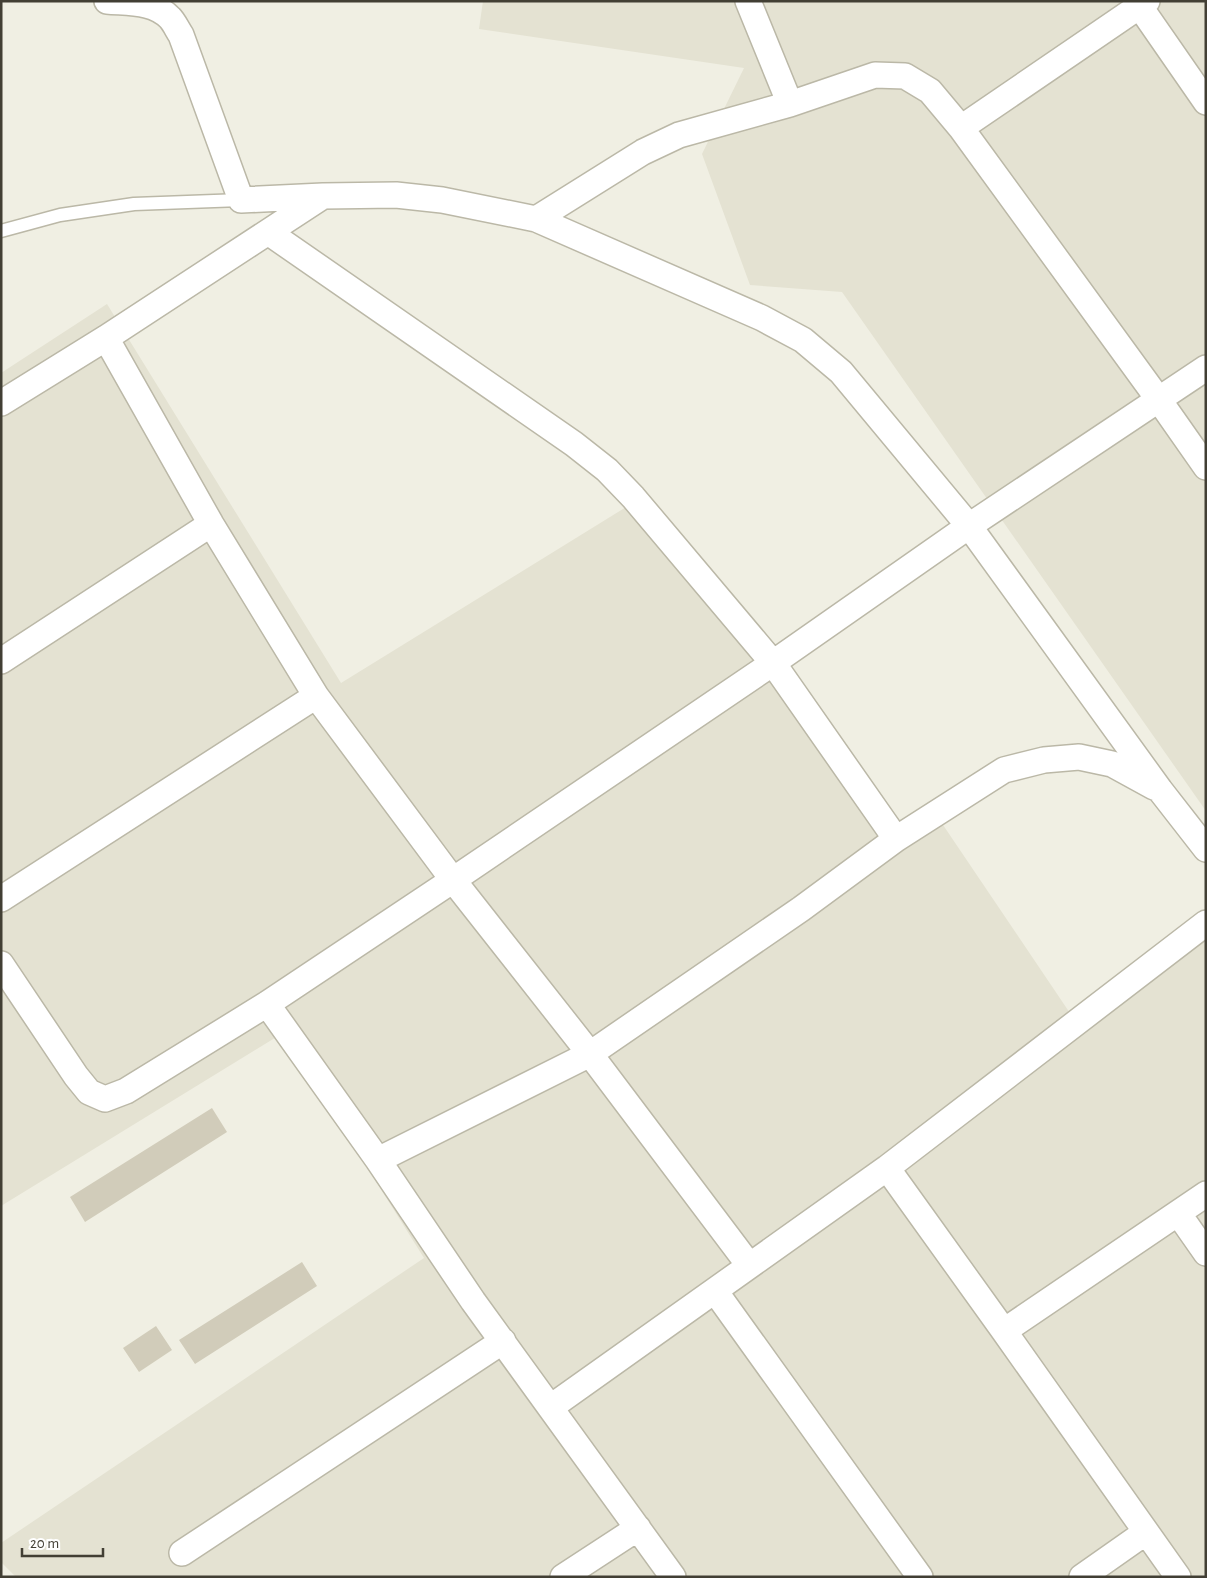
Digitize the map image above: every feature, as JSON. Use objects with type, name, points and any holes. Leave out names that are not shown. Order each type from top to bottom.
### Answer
[{"type":"street","points":[[107,1],[136,3],[154,7],[170,18],[181,35],[241,200],[396,195],[433,199],[536,218],[762,318],[803,340],[841,372],[969,526],[1160,790],[1206,849]]},
{"type":"street","points":[[961,128],[1141,3],[1206,102]]},
{"type":"street","points":[[754,4],[790,104]]},
{"type":"street","points":[[536,218],[643,152],[679,135],[790,104],[875,75],[905,76],[930,91],[961,128],[1206,467]]},
{"type":"street","points":[[1,403],[106,338],[323,196]]},
{"type":"street","points":[[268,232],[574,444],[607,470],[633,497],[773,663],[896,839]]},
{"type":"street","points":[[106,338],[211,524],[316,696],[454,880],[590,1054],[749,1265]]},
{"type":"street","points":[[1,964],[76,1076],[89,1092],[105,1099],[126,1091],[268,1004],[454,880],[773,663],[969,526],[1206,368]]},
{"type":"street","points":[[1,661],[211,524]]},
{"type":"street","points":[[1,899],[316,696]]},
{"type":"street","points":[[378,1160],[590,1054],[801,909],[896,839],[1004,770],[1044,760],[1079,757],[1112,764],[1160,790]]},
{"type":"street","points":[[551,1406],[887,1168],[1206,923]]},
{"type":"street","points":[[268,1004],[378,1160],[473,1302],[551,1406],[673,1577]]},
{"type":"street","points":[[887,1168],[1178,1577]]},
{"type":"street","points":[[1004,1331],[1206,1194]]},
{"type":"street","points":[[1178,1213],[1206,1253]]},
{"type":"street","points":[[714,1291],[920,1577]]},
{"type":"street","points":[[182,1553],[503,1341]]},
{"type":"street","points":[[563,1577],[638,1528]]},
{"type":"street","points":[[1082,1577],[1146,1532]]},
{"type":"lane","points":[[1,231],[60,215],[134,204],[241,200]]},
{"type":"shaded area","points":[[483,1],[1206,1],[1206,811],[842,292],[750,285],[702,154],[744,68],[479,29]]},
{"type":"shaded area","points":[[107,304],[341,683],[644,496],[889,849],[939,819],[1078,1025],[1206,933],[1206,1577],[16,1577],[1,1562],[1,1543],[424,1258],[283,1033],[1,1206],[1,373]]},
{"type":"building","points":[[212,1108],[227,1132],[85,1222],[70,1197]]},
{"type":"building","points":[[302,1262],[317,1286],[195,1364],[179,1340]]},
{"type":"building","points":[[156,1326],[172,1350],[139,1372],[123,1348]]}]
